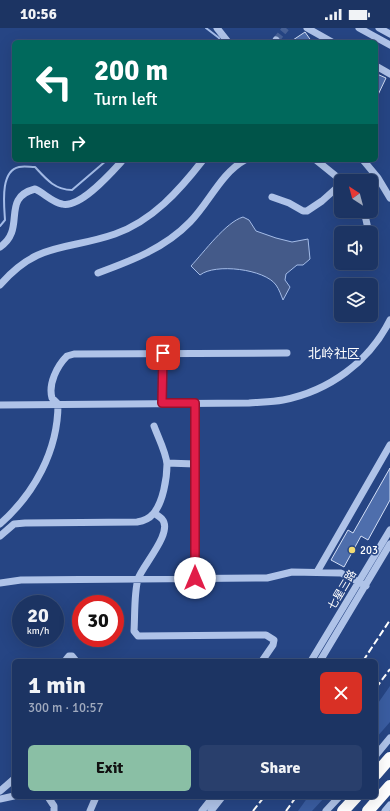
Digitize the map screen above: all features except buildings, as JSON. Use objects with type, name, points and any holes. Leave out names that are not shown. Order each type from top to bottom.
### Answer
[{"type":"highway","points":[[378,772],[390,758]]},
{"type":"highway","points":[[368,811],[390,786]]},
{"type":"highway","points":[[344,811],[354,799]]},
{"type":"street","points":[[217,28],[226,40]]},
{"type":"street","points":[[307,28],[328,40]]},
{"type":"street","points":[[359,28],[390,45]]},
{"type":"street","points":[[379,28],[390,34]]},
{"type":"street","points":[[378,67],[390,74]]},
{"type":"street","points":[[0,248],[10,236],[16,199],[21,194],[35,189],[56,202],[64,205],[72,205],[107,179],[121,162]]},
{"type":"street","points":[[0,286],[20,266],[37,254],[53,248],[114,234],[138,223],[161,207],[176,193],[201,162]]},
{"type":"street","points":[[98,273],[129,262],[172,237],[189,223],[225,178],[241,162]]},
{"type":"street","points":[[318,162],[334,175]]},
{"type":"street","points":[[366,162],[378,178],[390,198]]},
{"type":"street","points":[[272,197],[307,211],[322,201],[334,190]]},
{"type":"street","points":[[0,405],[249,403],[282,401],[323,387],[356,364],[367,354],[388,329],[390,320]]},
{"type":"street","points":[[162,403],[163,353]]},
{"type":"street","points":[[0,524],[21,503],[42,471],[56,434],[58,420],[58,404],[52,398],[52,386],[57,370],[66,356],[74,354],[287,353]]},
{"type":"street","points":[[195,403],[195,578]]},
{"type":"street","points":[[0,536],[14,524],[137,522],[154,514],[164,488],[167,463],[154,426]]},
{"type":"street","points":[[318,572],[390,445]]},
{"type":"street","points":[[167,463],[195,464]]},
{"type":"street","points":[[154,514],[162,519],[164,531],[158,545],[138,579],[135,634],[138,636],[266,635],[274,640],[273,645],[263,659]]},
{"type":"street","name":"七星三路","points":[[321,659],[363,584],[390,530]]},
{"type":"street","name":"七星三路","points":[[312,659],[390,544]]},
{"type":"street","points":[[0,583],[21,580],[267,578],[292,572],[318,572],[341,573],[363,584]]},
{"type":"street","points":[[67,659],[69,656],[72,656],[74,659]]},
{"type":"street","points":[[378,753],[390,738]]},
{"type":"street","points":[[0,791],[12,781]]},
{"type":"street","points":[[8,785],[12,792]]},
{"type":"street","points":[[0,798],[12,796]]},
{"type":"street","points":[[49,799],[54,806],[54,811]]},
{"type":"street","points":[[90,811],[95,799]]},
{"type":"street","points":[[202,811],[211,799]]},
{"type":"street","points":[[211,811],[220,799]]},
{"type":"street","points":[[326,811],[336,799]]},
{"type":"street","points":[[385,811],[390,805]]},
{"type":"shaded area","points":[[243,217],[249,220],[256,231],[276,238],[292,242],[308,239],[310,259],[303,265],[297,265],[286,274],[285,280],[290,287],[283,300],[276,285],[270,279],[262,275],[240,270],[217,269],[207,271],[200,275],[191,266],[223,231],[236,220]]},
{"type":"shaded area","points":[[390,686],[390,722],[378,736],[378,703]]},
{"type":"shaded area","points":[[307,799],[323,799],[312,811],[298,811]]},
{"type":"waterway","points":[[206,28],[220,40]]},
{"type":"waterway","points":[[0,226],[5,220],[4,189],[6,181],[13,170],[19,167],[35,167],[51,183],[66,190],[72,190],[105,162]]},
{"type":"tunnel","points":[[276,40],[286,28]]},
{"type":"railway","points":[[364,659],[390,620]]},
{"type":"railway","points":[[378,685],[390,669]]},
{"type":"railway","points":[[253,811],[262,799]]},
{"type":"railway","points":[[286,811],[295,799]]},
{"type":"place","name":"203","points":[[352,550]]},
{"type":"district","name":"北岭社区","points":[[334,354]]},
{"type":"route","points":[[163,353],[162,403],[195,403],[195,578]]}]
